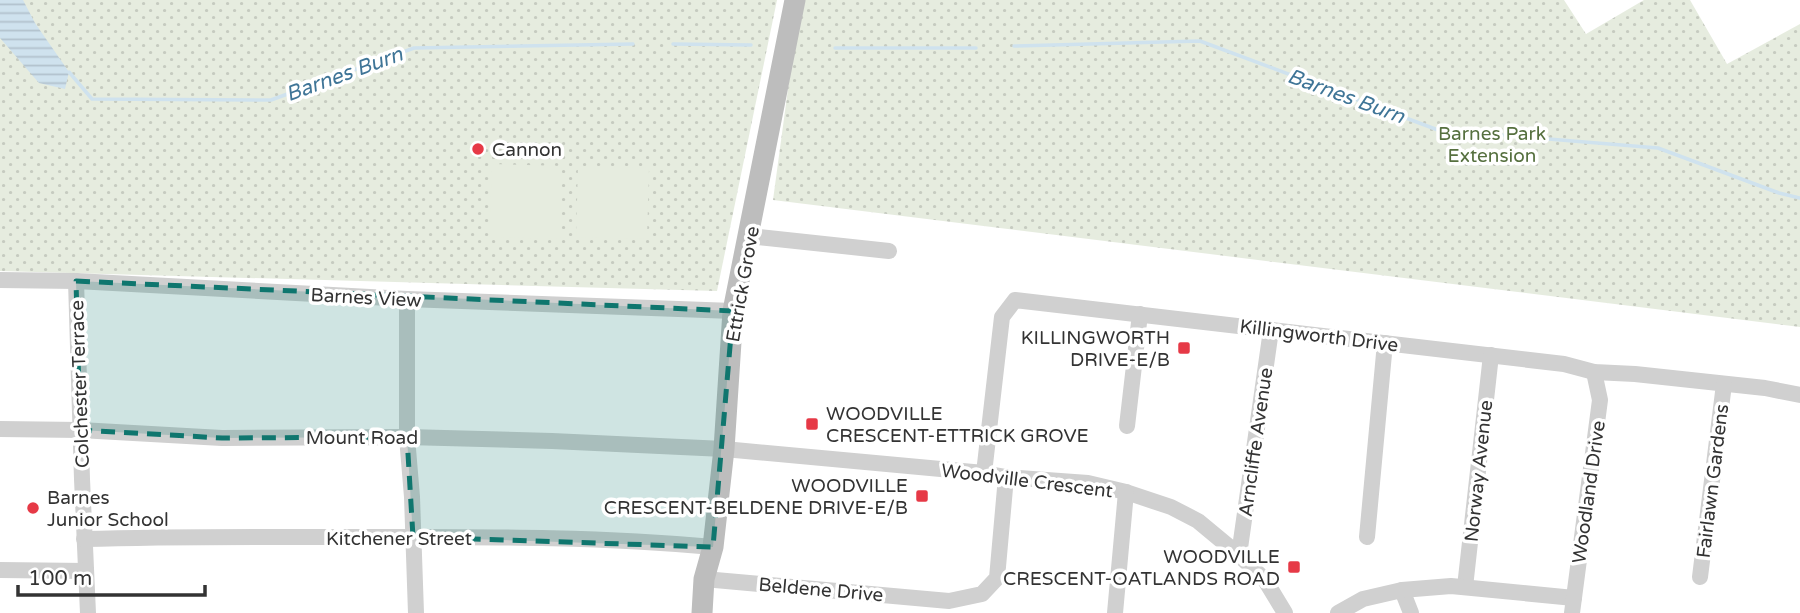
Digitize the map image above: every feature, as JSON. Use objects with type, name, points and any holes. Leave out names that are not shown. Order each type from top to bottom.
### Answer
[{"type":"street","name":"Ettrick Grove","points":[[702,613],[704,579],[713,547],[724,449],[733,311],[795,0]]},
{"type":"street","points":[[749,236],[889,251]]},
{"type":"street","name":"Barnes View","points":[[0,280],[76,281],[407,299],[733,311]]},
{"type":"street","name":"Colchester Terrace","points":[[76,281],[88,613]]},
{"type":"street","points":[[407,299],[407,437],[416,613]]},
{"type":"street","name":"Killingworth Drive","points":[[984,473],[1002,317],[1015,300],[1564,364],[1594,372],[1765,388],[1800,395]]},
{"type":"street","points":[[1127,426],[1140,314]]},
{"type":"street","name":"Arncliffe Avenue","points":[[1239,555],[1271,330]]},
{"type":"street","points":[[1367,537],[1385,343]]},
{"type":"street","name":"Norway Avenue","points":[[1465,587],[1491,355]]},
{"type":"street","name":"Woodland Drive","points":[[1573,605],[1600,400],[1594,372]]},
{"type":"street","name":"Fairlawn Gardens","points":[[1700,577],[1724,384]]},
{"type":"street","name":"Mount Road","points":[[0,429],[80,430],[222,438],[407,437],[552,440],[724,449]]},
{"type":"street","name":"Woodville Crescent","points":[[724,449],[1088,483],[1126,492],[1171,507],[1198,521],[1265,580],[1285,613]]},
{"type":"street","name":"Beldene Drive","points":[[704,579],[949,601],[982,594],[996,578],[1006,477]]},
{"type":"street","points":[[1115,613],[1126,492]]},
{"type":"street","name":"Kitchener Street","points":[[84,540],[413,537],[648,541],[713,547]]},
{"type":"street","points":[[0,570],[86,571]]},
{"type":"street","points":[[1338,613],[1363,599],[1402,590],[1451,586],[1573,605]]},
{"type":"street","points":[[1402,590],[1411,613]]},
{"type":"highlighted area","points":[[76,281],[733,311],[713,547],[413,537],[407,437],[222,438],[80,430]]},
{"type":"green space","points":[[0,0],[777,0],[717,291],[0,271]]},
{"type":"green space","name":"Barnes Park Extension","points":[[800,0],[1564,0],[1586,34],[1644,0],[1690,0],[1727,64],[1800,24],[1800,327],[773,200]]},
{"type":"green space","points":[[492,164],[562,166],[560,239],[489,237]]},
{"type":"green space","points":[[578,166],[649,168],[647,239],[576,237]]},
{"type":"water","points":[[0,0],[23,0],[35,23],[69,72],[65,89],[39,83],[0,38]]},
{"type":"waterway","name":"Barnes Burn","points":[[1014,46],[1200,41],[1438,130],[1658,148],[1779,193],[1800,198]]},
{"type":"waterway","name":"Barnes Burn","points":[[69,72],[92,99],[271,100],[414,48],[633,44]]},
{"type":"waterway","name":"Barnes Burn","points":[[673,44],[751,45]]},
{"type":"waterway","points":[[835,48],[976,48]]},
{"type":"place","name":"Cannon","points":[[478,149]]},
{"type":"place","name":"KILLINGWORTH DRIVE-E/B","points":[[1184,348]]},
{"type":"place","name":"WOODVILLE CRESCENT-ETTRICK GROVE","points":[[812,424]]},
{"type":"place","name":"WOODVILLE CRESCENT-BELDENE DRIVE-E/B","points":[[922,496]]},
{"type":"place","name":"Barnes Junior School","points":[[33,508]]},
{"type":"place","name":"WOODVILLE CRESCENT-OATLANDS ROAD","points":[[1294,567]]}]
